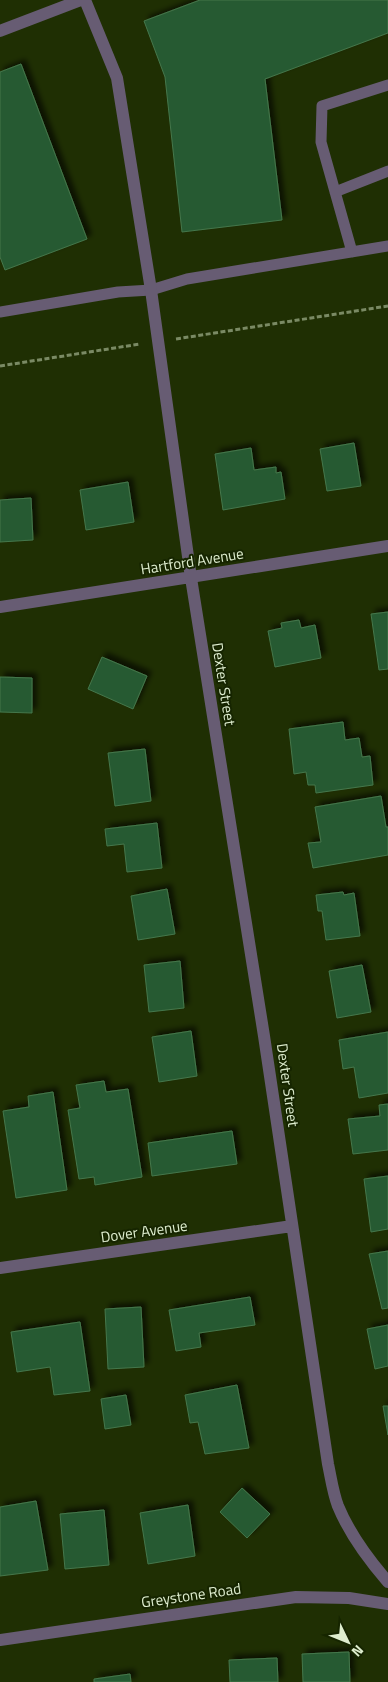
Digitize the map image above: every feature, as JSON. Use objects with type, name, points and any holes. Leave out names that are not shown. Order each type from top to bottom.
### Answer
[{"type":"street","points":[[0,31],[81,0]]},
{"type":"street","name":"Dexter Street","points":[[85,0],[117,78],[151,290],[191,578],[263,1026],[328,1464],[338,1504],[364,1553],[388,1582]]},
{"type":"street","name":"Hartford Avenue","points":[[0,607],[388,546]]},
{"type":"street","name":"Dover Avenue","points":[[0,1268],[292,1226]]},
{"type":"street","name":"Greystone Road","points":[[0,1640],[296,1597],[349,1598],[388,1604]]},
{"type":"lane","points":[[352,252],[321,142],[322,106],[388,86]]},
{"type":"lane","points":[[335,192],[388,171]]},
{"type":"lane","points":[[0,312],[118,292],[151,290],[187,279],[388,246]]},
{"type":"path","points":[[175,340],[388,306]]},
{"type":"path","points":[[0,366],[136,344]]},
{"type":"building","points":[[200,0],[388,0],[388,33],[265,79],[282,220],[182,232],[165,77],[144,21]]},
{"type":"building","points":[[21,64],[87,239],[5,270],[0,257],[0,72]]},
{"type":"building","points":[[354,443],[361,486],[327,491],[320,449]]},
{"type":"building","points":[[251,448],[254,470],[276,467],[276,473],[281,472],[285,499],[223,510],[215,454]]},
{"type":"building","points":[[128,482],[134,522],[86,530],[80,490]]},
{"type":"building","points":[[31,498],[33,540],[0,542],[0,500]]},
{"type":"building","points":[[388,612],[388,669],[379,670],[371,614]]},
{"type":"building","points":[[299,620],[301,628],[315,625],[321,658],[275,667],[268,631],[282,628],[281,623]]},
{"type":"building","points":[[102,657],[147,676],[133,709],[88,689]]},
{"type":"building","points":[[0,677],[32,678],[32,713],[0,712]]},
{"type":"building","points":[[343,722],[345,740],[359,738],[362,757],[370,756],[373,785],[316,793],[315,785],[308,785],[306,772],[294,774],[289,729]]},
{"type":"building","points":[[145,749],[151,801],[115,806],[108,753]]},
{"type":"building","points":[[381,796],[386,827],[388,827],[388,855],[313,868],[308,843],[321,842],[315,807]]},
{"type":"building","points":[[157,823],[162,868],[127,872],[124,844],[107,846],[105,829]]},
{"type":"building","points":[[167,889],[175,934],[138,940],[131,896]]},
{"type":"building","points":[[343,892],[344,895],[354,893],[360,936],[326,940],[322,911],[318,911],[316,895]]},
{"type":"building","points":[[180,961],[184,1008],[149,1012],[144,965]]},
{"type":"building","points":[[362,965],[371,1012],[337,1018],[329,971]]},
{"type":"building","points":[[191,1031],[197,1076],[159,1082],[152,1037]]},
{"type":"building","points":[[388,1032],[388,1093],[359,1098],[354,1067],[343,1069],[339,1040]]},
{"type":"building","points":[[104,1081],[106,1092],[128,1089],[142,1177],[95,1185],[94,1177],[79,1179],[68,1110],[80,1108],[76,1085]]},
{"type":"building","points":[[53,1092],[67,1190],[16,1198],[3,1111],[29,1107],[28,1096]]},
{"type":"building","points":[[388,1104],[388,1150],[353,1154],[348,1119],[380,1116],[379,1105]]},
{"type":"building","points":[[232,1131],[237,1164],[152,1176],[148,1143]]},
{"type":"building","points":[[388,1176],[388,1229],[371,1232],[364,1179]]},
{"type":"building","points":[[388,1251],[388,1308],[382,1309],[369,1254]]},
{"type":"building","points":[[250,1297],[255,1325],[199,1333],[201,1347],[176,1351],[169,1310]]},
{"type":"building","points":[[141,1307],[144,1367],[108,1369],[105,1309]]},
{"type":"building","points":[[80,1322],[90,1391],[54,1395],[50,1367],[17,1372],[11,1332]]},
{"type":"building","points":[[388,1325],[388,1366],[375,1369],[367,1329]]},
{"type":"building","points":[[237,1385],[249,1448],[205,1454],[198,1422],[190,1423],[185,1395]]},
{"type":"building","points":[[126,1395],[131,1425],[105,1429],[101,1399]]},
{"type":"building","points":[[383,1406],[388,1406],[388,1435]]},
{"type":"building","points":[[242,1488],[270,1514],[247,1538],[220,1512]]},
{"type":"building","points":[[36,1501],[48,1570],[0,1576],[0,1507]]},
{"type":"building","points":[[188,1505],[195,1556],[148,1564],[140,1513]]},
{"type":"building","points":[[104,1510],[109,1565],[65,1569],[60,1514]]},
{"type":"building","points":[[349,1652],[350,1682],[303,1682],[302,1654]]},
{"type":"building","points":[[277,1658],[278,1682],[230,1682],[229,1660]]},
{"type":"building","points":[[130,1674],[131,1682],[94,1682],[94,1679]]}]
